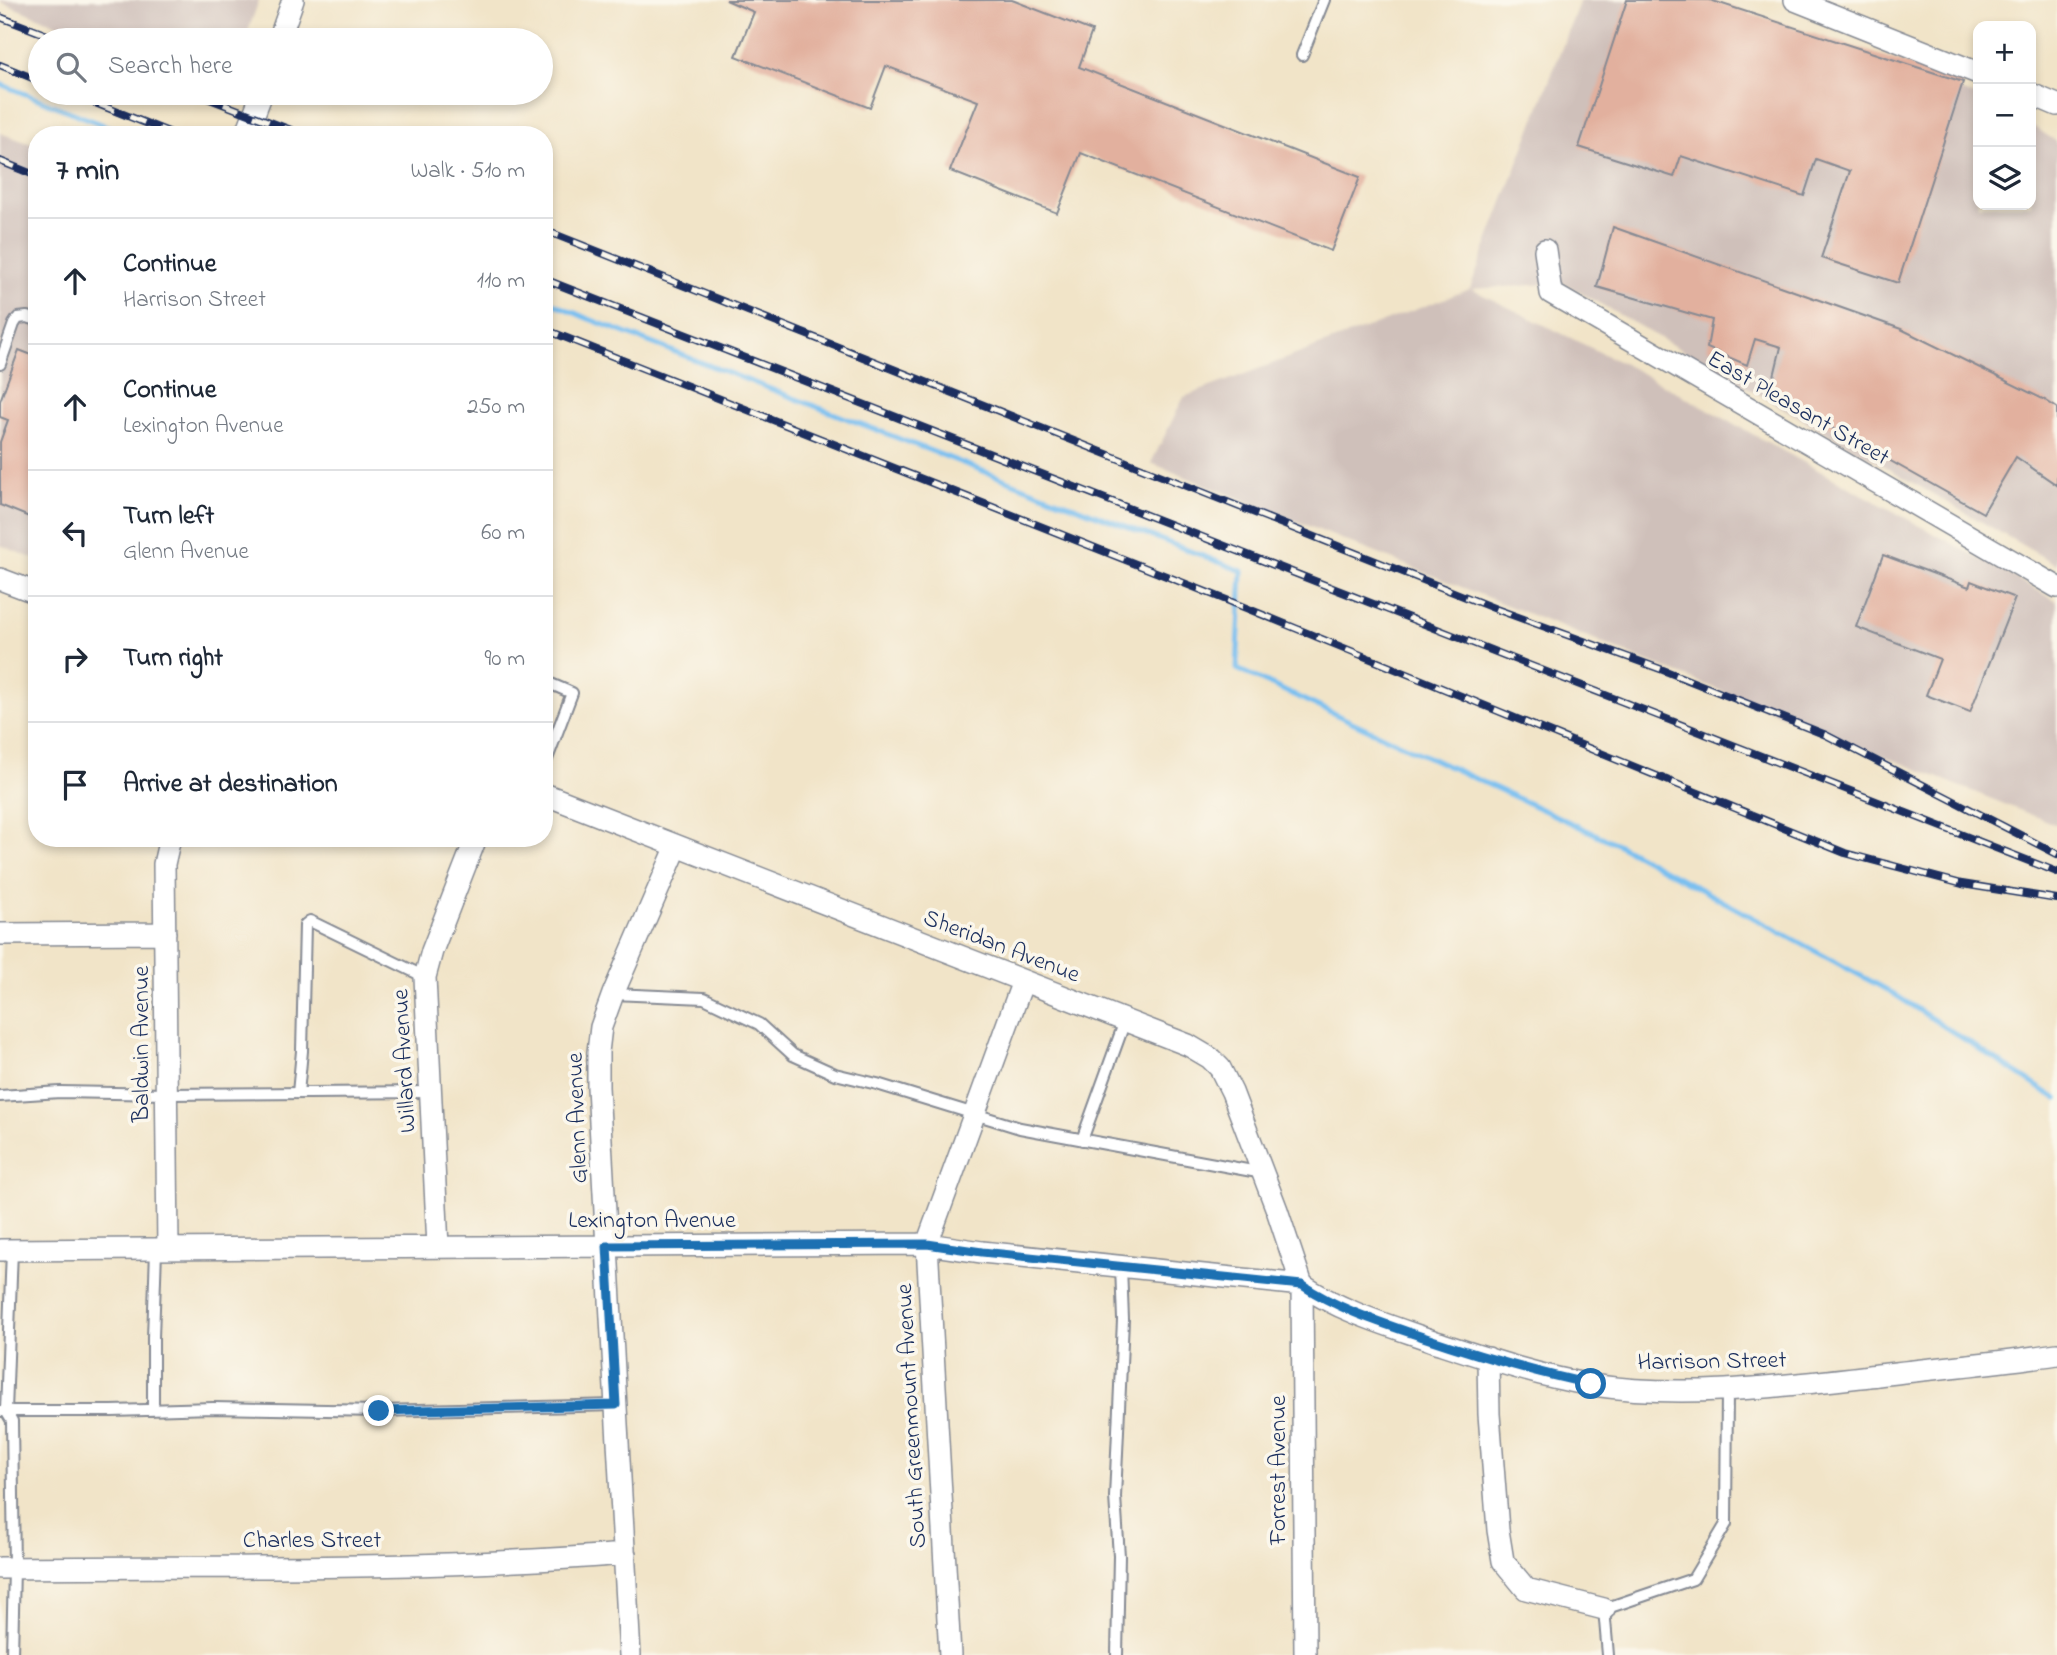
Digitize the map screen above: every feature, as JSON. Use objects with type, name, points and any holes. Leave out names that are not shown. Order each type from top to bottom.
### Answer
[{"type":"street","points":[[283,28],[293,0]]},
{"type":"street","points":[[1795,0],[1973,71]]},
{"type":"street","points":[[2036,96],[2057,105]]},
{"type":"street","points":[[249,126],[257,105]]},
{"type":"street","name":"East Pleasant Street","points":[[1545,250],[1551,293],[2057,587]]},
{"type":"street","points":[[0,579],[28,590]]},
{"type":"street","name":"Sheridan Avenue","points":[[553,798],[1188,1045],[1210,1058],[1220,1068],[1232,1092],[1302,1285]]},
{"type":"street","name":"Glenn Avenue","points":[[630,1655],[598,1052],[601,1027],[612,994],[677,846]]},
{"type":"street","name":"Baldwin Avenue","points":[[162,1249],[167,1094],[164,864],[168,847]]},
{"type":"street","name":"Willard Avenue","points":[[438,1247],[425,977],[432,951],[472,847]]},
{"type":"street","points":[[0,934],[166,933]]},
{"type":"street","name":"South Greenmount Avenue","points":[[950,1655],[927,1244],[1023,981]]},
{"type":"street","name":"Lexington Avenue","points":[[6,1250],[927,1244],[1302,1285]]},
{"type":"street","name":"Harrison Street","points":[[1302,1285],[1341,1307],[1370,1319],[1488,1359],[1532,1372],[1591,1384],[1641,1390],[1698,1391],[1800,1384],[2057,1354]]},
{"type":"street","name":"Forrest Avenue","points":[[1302,1285],[1305,1655]]},
{"type":"street","points":[[1488,1359],[1490,1427],[1503,1561],[1526,1589],[1604,1609]]},
{"type":"street","name":"Charles Street","points":[[7,1568],[380,1565],[537,1561],[625,1554]]},
{"type":"lane","points":[[1302,55],[1324,0]]},
{"type":"lane","points":[[0,364],[14,324],[18,318],[28,317]]},
{"type":"lane","points":[[553,685],[572,693],[553,743]]},
{"type":"lane","points":[[298,1093],[302,1051],[304,925],[310,921],[425,977]]},
{"type":"lane","points":[[612,994],[704,998],[759,1024],[793,1055],[835,1074],[877,1084],[1020,1128],[1263,1173]]},
{"type":"lane","points":[[1082,1140],[1125,1021]]},
{"type":"lane","points":[[0,1096],[60,1092],[432,1092]]},
{"type":"lane","points":[[153,1410],[153,1338],[162,1249]]},
{"type":"lane","points":[[6,1250],[3,1411],[12,1420],[7,1568],[12,1655]]},
{"type":"lane","points":[[1117,1655],[1119,1556],[1115,1497],[1124,1320],[1121,1266]]},
{"type":"lane","points":[[1608,1655],[1604,1609],[1693,1578],[1726,1524],[1727,1389]]},
{"type":"lane","points":[[3,1411],[301,1408],[379,1411],[616,1405]]},
{"type":"shaded area","points":[[259,0],[249,28],[66,28],[0,2]]},
{"type":"shaded area","points":[[1580,0],[1699,0],[1973,95],[1973,210],[2036,210],[2036,128],[2057,142],[2057,565],[1564,283],[1471,289],[1632,368],[2057,601],[2057,825],[1151,463],[1184,397],[1470,289]]},
{"type":"shaded area","points":[[0,133],[28,143],[28,556],[0,545]]},
{"type":"building","points":[[726,0],[1012,0],[1092,31],[1079,67],[1360,177],[1331,251],[1081,153],[1057,213],[950,171],[978,101],[886,66],[870,108],[736,56],[754,12]]},
{"type":"building","points":[[1627,0],[1710,0],[1963,82],[1898,283],[1821,258],[1850,171],[1816,159],[1804,196],[1681,156],[1674,177],[1579,147]]},
{"type":"building","points":[[1613,227],[1901,329],[2045,400],[2057,408],[2057,485],[2016,457],[1983,513],[1770,393],[1781,347],[1755,339],[1747,365],[1707,348],[1712,320],[1597,287]]},
{"type":"building","points":[[19,350],[28,354],[28,517],[0,505],[0,442],[8,420],[0,417],[0,401]]},
{"type":"building","points":[[1883,555],[1969,587],[1971,581],[2015,598],[1970,712],[1926,695],[1940,659],[1856,627]]},
{"type":"waterway","points":[[0,84],[28,95]]},
{"type":"waterway","points":[[53,105],[106,126]]},
{"type":"waterway","points":[[553,303],[1242,571],[1237,669],[1617,844],[1889,991],[2057,1099]]},
{"type":"railway","points":[[0,17],[29,28]]},
{"type":"railway","points":[[0,65],[28,76]]},
{"type":"railway","points":[[100,105],[153,126]]},
{"type":"railway","points":[[225,105],[280,126]]},
{"type":"railway","points":[[0,161],[28,172]]},
{"type":"railway","points":[[553,234],[1496,609],[1663,670],[1826,735],[2057,854]]},
{"type":"railway","points":[[553,283],[2057,872]]},
{"type":"railway","points":[[553,333],[1229,601],[1845,853],[1962,884],[2057,899]]},
{"type":"route","points":[[379,1411],[616,1405],[607,1246],[927,1244],[1302,1285],[1341,1307],[1370,1319],[1532,1372],[1591,1384]]}]
